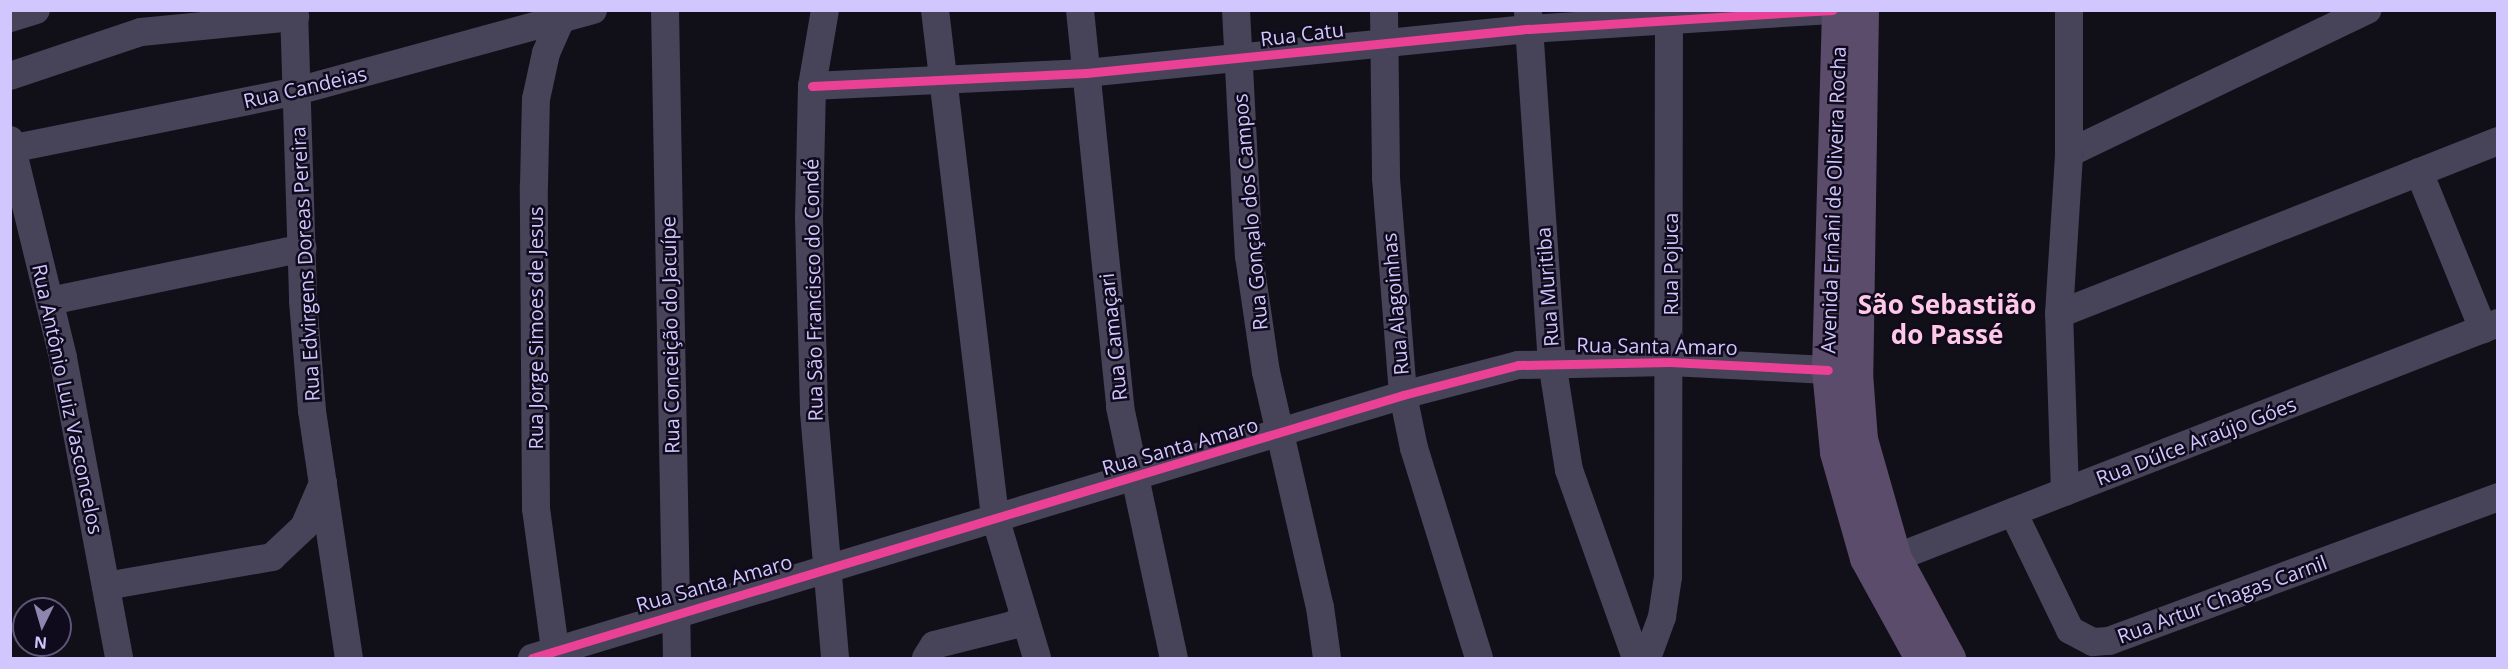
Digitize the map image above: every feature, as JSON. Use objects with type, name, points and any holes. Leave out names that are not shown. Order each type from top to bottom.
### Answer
[{"type":"main road","name":"Avenida Ernâni de Oliveira Rocha","points":[[1838,10],[1828,370],[1836,452],[1850,513],[1866,558],[1921,658]]},
{"type":"main road","name":"Avenida Ernâni de Oliveira Rocha","points":[[1863,10],[1856,373],[1860,439],[1895,558],[1949,658]]},
{"type":"street","points":[[10,18],[36,10]]},
{"type":"street","name":"Rua Candeias","points":[[11,146],[297,91],[564,15],[593,10]]},
{"type":"street","name":"Rua Conceição do Jacuípe","points":[[665,10],[674,612],[677,658]]},
{"type":"street","name":"Rua São Francisco do Condé","points":[[825,10],[812,86],[809,218],[814,412],[835,658]]},
{"type":"street","points":[[935,10],[941,83],[995,517],[1022,618],[1037,658]]},
{"type":"street","name":"Rua Camaçari","points":[[1080,10],[1120,407],[1174,658]]},
{"type":"street","name":"Rua Gonçalo dos Campos","points":[[1236,10],[1249,256],[1280,435],[1320,607],[1327,658]]},
{"type":"street","name":"Rua Alagoinhas","points":[[1384,10],[1386,178],[1403,395],[1414,448],[1479,658]]},
{"type":"street","name":"Rua Catu","points":[[812,86],[941,83],[1237,61],[1386,42],[1528,20],[1832,10]]},
{"type":"street","points":[[2065,492],[2059,314],[2069,153],[2068,10]]},
{"type":"street","points":[[2069,153],[2368,10]]},
{"type":"street","points":[[10,76],[141,32],[295,14]]},
{"type":"street","name":"Rua Edvirgens Doreas Pereira","points":[[295,14],[303,248],[312,411],[349,658]]},
{"type":"street","name":"Rua Pojuca","points":[[1647,658],[1662,618],[1668,577],[1669,14]]},
{"type":"street","name":"Rua Jorge Simoes de Jesus","points":[[546,655],[536,508],[534,185],[536,99],[546,53],[564,15]]},
{"type":"street","name":"Rua Muritiba","points":[[1528,20],[1552,362],[1569,471],[1636,658]]},
{"type":"street","points":[[2059,314],[2498,141]]},
{"type":"street","name":"Rua Antônio Luiz Vasconcelos","points":[[11,146],[50,301],[119,658]]},
{"type":"street","points":[[2419,172],[2490,326]]},
{"type":"street","points":[[50,301],[303,248]]},
{"type":"street","name":"Rua Dúlce Araújo Góes","points":[[1895,558],[2490,326]]},
{"type":"street","name":"Rua Santa Amaro","points":[[546,655],[674,612],[828,569],[995,517],[1136,478],[1403,395],[1518,365],[1552,362],[1670,362],[1828,370]]},
{"type":"street","points":[[106,586],[272,557],[304,527],[323,483]]},
{"type":"street","name":"Rua Artur Chagas Carnil","points":[[2013,512],[2070,630],[2093,642],[2109,641],[2498,497]]},
{"type":"street","points":[[928,654],[1013,625],[1022,618]]},
{"type":"cycle path","points":[[812,86],[1086,73],[1529,29],[1832,10]]},
{"type":"cycle path","points":[[532,658],[1403,395],[1518,365],[1670,362],[1828,370]]},
{"type":"district","name":"São Sebastião do Passé","points":[[1947,320]]}]
